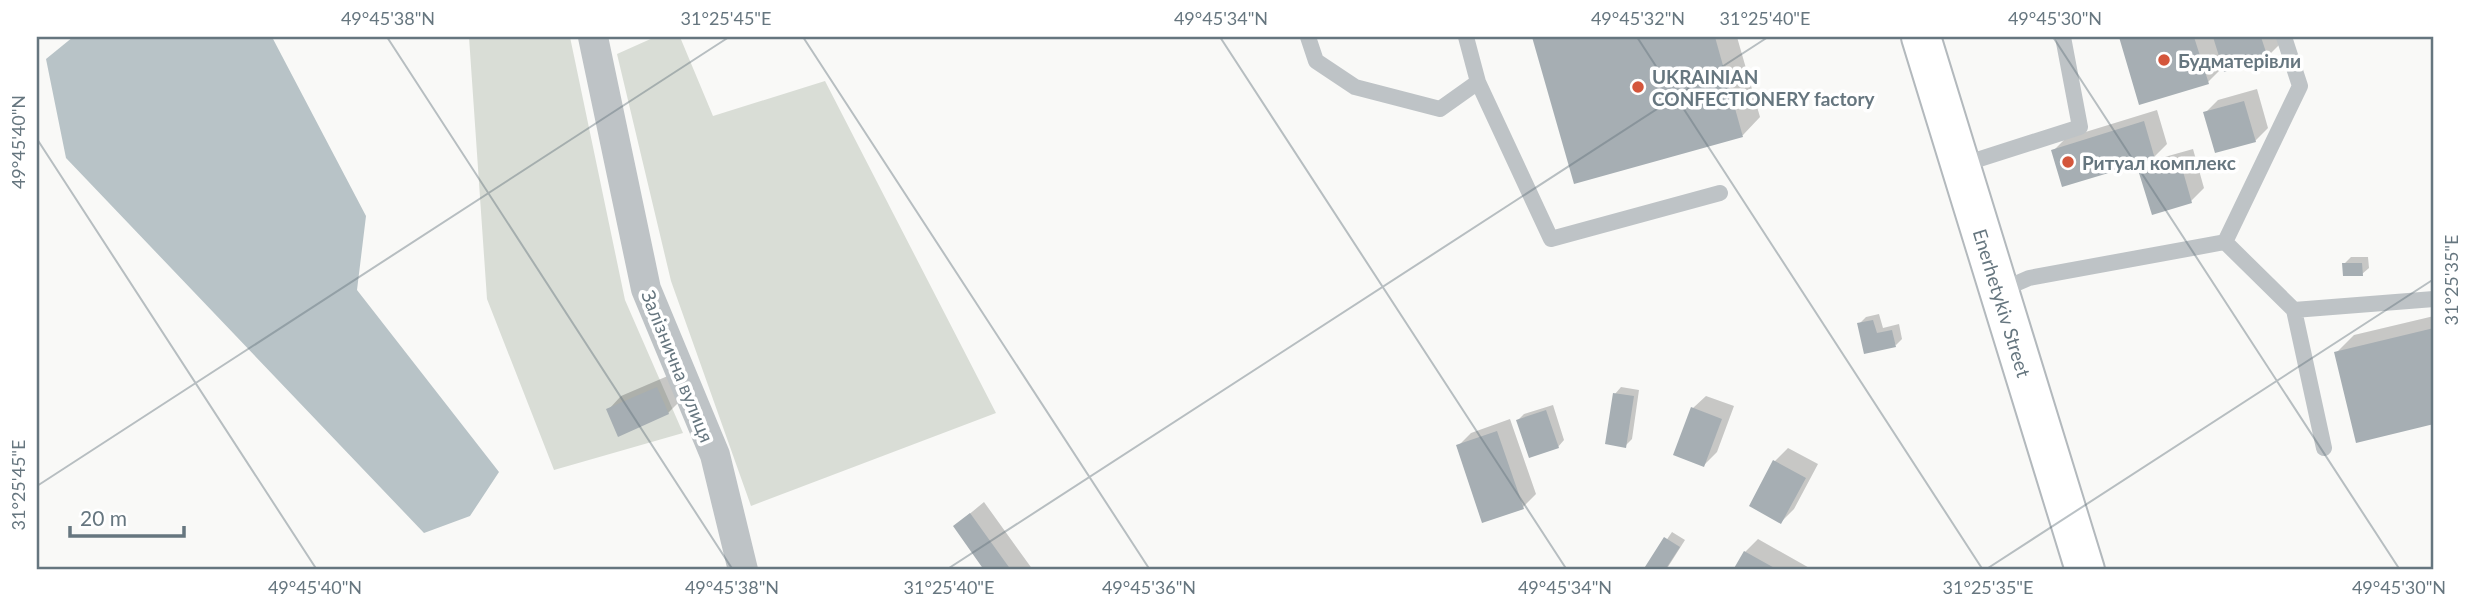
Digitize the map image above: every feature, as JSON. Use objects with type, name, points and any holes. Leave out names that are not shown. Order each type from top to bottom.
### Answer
[{"type":"main road","name":"Enerhetykiv Street","points":[[1921,37],[2085,570]]},
{"type":"street","name":"Залізнична вулиця","points":[[593,37],[646,289],[715,455],[743,570]]},
{"type":"lane","points":[[1308,37],[1315,61],[1355,87],[1440,109],[1478,82]]},
{"type":"lane","points":[[1466,37],[1478,82],[1552,239],[1720,193]]},
{"type":"lane","points":[[1959,165],[2080,127],[2063,37]]},
{"type":"lane","points":[[2225,242],[2300,86],[2284,37]]},
{"type":"lane","points":[[1999,291],[2029,278],[2225,242]]},
{"type":"lane","points":[[2225,242],[2294,310],[2324,448]]},
{"type":"lane","points":[[2294,310],[2434,299]]},
{"type":"shaded area","points":[[73,37],[272,37],[366,216],[357,290],[499,472],[470,516],[424,533],[66,158],[46,59]]},
{"type":"shaded area","points":[[469,37],[570,37],[625,300],[683,433],[554,470],[487,299]]},
{"type":"shaded area","points":[[655,37],[680,37],[713,116],[825,81],[996,413],[751,506],[671,281],[617,54]]},
{"type":"building","name":"UKRAINIAN CONFECTIONERY factory","points":[[1532,37],[1715,37],[1743,137],[1574,184]]},
{"type":"building","name":"Будматерівли","points":[[2119,37],[2194,37],[2209,84],[2139,105]]},
{"type":"building","points":[[2213,37],[2261,37],[2268,58],[2224,72]]},
{"type":"building","points":[[2244,101],[2256,142],[2215,153],[2203,112]]},
{"type":"building","points":[[2144,121],[2155,159],[2062,187],[2051,150]]},
{"type":"building","points":[[2180,161],[2192,203],[2152,215],[2139,173]]},
{"type":"building","points":[[2342,263],[2362,263],[2363,276],[2343,276]]},
{"type":"building","points":[[1873,320],[1877,333],[1892,330],[1896,347],[1864,354],[1857,323]]},
{"type":"building","points":[[2434,328],[2434,424],[2356,443],[2334,352]]},
{"type":"building","points":[[657,387],[669,414],[618,437],[606,409]]},
{"type":"building","points":[[1613,393],[1634,396],[1626,448],[1605,444]]},
{"type":"building","points":[[1691,407],[1722,419],[1704,467],[1673,455]]},
{"type":"building","points":[[1546,410],[1559,448],[1529,458],[1516,420]]},
{"type":"building","points":[[1497,431],[1524,509],[1482,523],[1456,445]]},
{"type":"building","points":[[1773,460],[1806,478],[1781,524],[1749,506]]},
{"type":"building","points":[[970,513],[1011,570],[984,570],[953,526]]},
{"type":"building","points":[[1664,537],[1680,547],[1665,570],[1643,570]]},
{"type":"building","points":[[1744,551],[1778,570],[1733,570]]},
{"type":"place","name":"Будматерівли","points":[[2164,60]]},
{"type":"place","name":"UKRAINIAN CONFECTIONERY factory","points":[[1638,87]]},
{"type":"place","name":"Ритуал комплекс","points":[[2068,162]]}]
